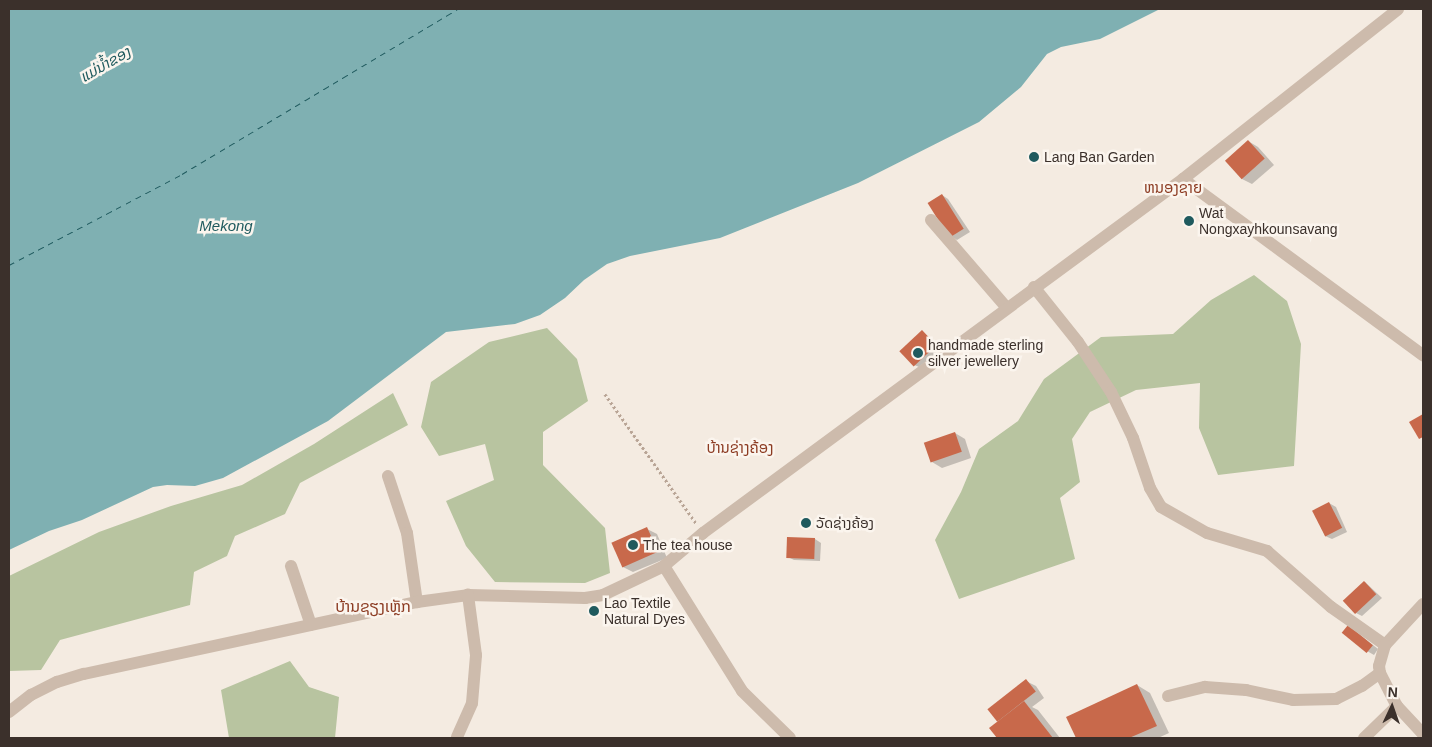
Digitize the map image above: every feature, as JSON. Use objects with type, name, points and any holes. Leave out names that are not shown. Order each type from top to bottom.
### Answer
[{"type":"street","points":[[9,712],[32,695],[57,682],[84,674],[417,602],[468,595],[585,598],[603,595],[664,566],[703,533],[1183,179],[1398,9]]},
{"type":"street","points":[[1183,179],[1423,355]]},
{"type":"street","points":[[931,220],[1007,308]]},
{"type":"street","points":[[1034,288],[1078,342],[1111,392],[1133,438],[1150,488],[1161,507],[1207,533],[1267,550],[1331,607],[1385,645]]},
{"type":"street","points":[[388,476],[407,533],[417,602]]},
{"type":"street","points":[[291,566],[310,625]]},
{"type":"street","points":[[664,566],[742,691],[790,738]]},
{"type":"street","points":[[457,737],[472,703],[476,656],[468,595]]},
{"type":"street","points":[[1423,604],[1385,645],[1379,666],[1380,673],[1397,706],[1423,734]]},
{"type":"street","points":[[1168,696],[1206,687],[1246,690],[1293,700],[1336,699],[1362,686],[1380,673]]},
{"type":"street","points":[[1364,738],[1397,706]]},
{"type":"path","points":[[605,394],[703,533]]},
{"type":"green space","points":[[1254,275],[1287,301],[1301,344],[1294,466],[1218,475],[1199,428],[1200,383],[1136,390],[1090,412],[1072,439],[1080,482],[1060,498],[1075,559],[959,599],[935,540],[961,492],[979,449],[1018,421],[1044,379],[1101,337],[1173,334],[1211,300]]},
{"type":"green space","points":[[547,328],[577,359],[588,401],[543,432],[543,465],[605,528],[610,573],[585,583],[495,582],[466,546],[446,501],[494,480],[485,444],[439,456],[421,427],[431,382],[489,342]]},
{"type":"green space","points":[[393,393],[408,425],[300,483],[285,514],[235,536],[227,556],[194,572],[190,605],[60,640],[41,670],[9,671],[9,576],[99,532],[171,506],[242,485],[314,444]]},
{"type":"green space","points":[[290,661],[309,687],[339,697],[335,738],[229,738],[221,690]]},
{"type":"water","name":"Mekong","points":[[9,9],[1160,9],[1100,39],[1061,47],[1047,54],[1021,87],[979,122],[858,183],[720,238],[630,256],[607,264],[584,280],[565,298],[540,315],[515,324],[446,332],[328,421],[223,478],[195,486],[167,485],[153,487],[82,520],[49,531],[9,550]]},
{"type":"building","points":[[1248,140],[1265,159],[1242,179],[1225,161]]},
{"type":"building","points":[[942,194],[964,229],[949,238],[928,203]]},
{"type":"building","points":[[922,330],[936,345],[914,367],[899,351]]},
{"type":"building","points":[[1423,414],[1423,437],[1419,439],[1409,422]]},
{"type":"building","points":[[955,432],[962,452],[931,463],[924,443]]},
{"type":"building","points":[[1329,502],[1342,528],[1325,536],[1312,511]]},
{"type":"building","points":[[647,527],[658,552],[622,568],[611,543]]},
{"type":"building","points":[[787,537],[815,538],[814,559],[786,558]]},
{"type":"building","points":[[1364,581],[1376,594],[1355,614],[1343,601]]},
{"type":"building","points":[[1348,625],[1373,645],[1367,653],[1342,633]]},
{"type":"building","points":[[1026,679],[1036,692],[997,722],[987,709]]},
{"type":"building","points":[[1137,684],[1157,726],[1129,738],[1076,738],[1066,717]]},
{"type":"building","points":[[1024,701],[1053,738],[997,738],[989,728]]},
{"type":"ferry route","points":[[9,265],[182,174],[458,9]]},
{"type":"place","name":"Lang Ban Garden","points":[[1034,157]]},
{"type":"place","name":"Wat Nongxayhkounsavang","points":[[1189,221]]},
{"type":"place","name":"handmade sterling silver jewellery","points":[[918,353]]},
{"type":"place","name":"ວັດຊ່າງຄ້ອງ","points":[[806,523]]},
{"type":"place","name":"The tea house","points":[[633,545]]},
{"type":"place","name":"Lao Textile Natural Dyes","points":[[594,611]]},
{"type":"district","name":"ຫນອງຊາຍ","points":[[1173,188]]},
{"type":"district","name":"ບ້ານຊ່າງຄ້ອງ","points":[[740,448]]},
{"type":"district","name":"ບ້ານຊຽງເຫຼັກ","points":[[373,607]]},
{"type":"water label","name":"ແມ່ນ້ຳຂອງ","points":[[105,64]]}]
